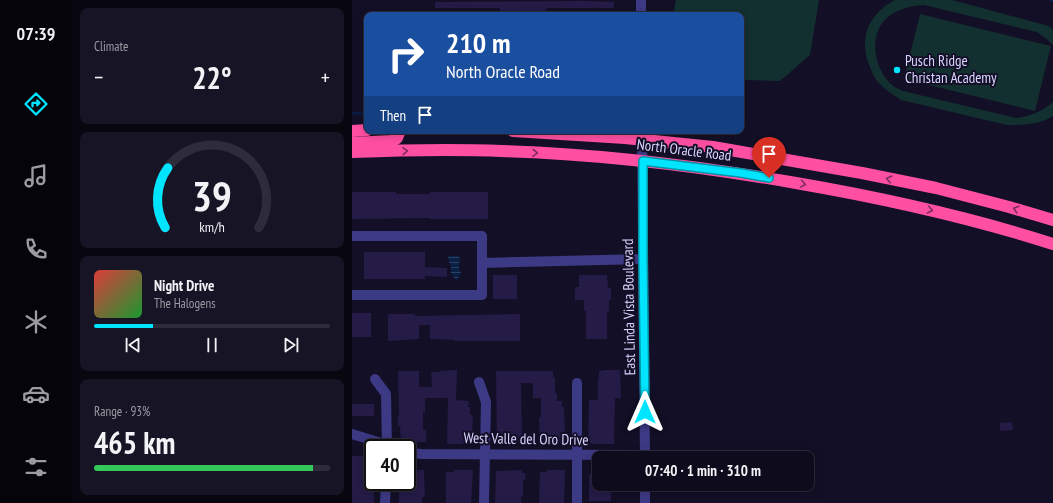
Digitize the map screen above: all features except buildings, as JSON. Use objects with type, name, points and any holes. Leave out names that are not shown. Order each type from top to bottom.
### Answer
[{"type":"highway","points":[[352,131],[364,130]]},
{"type":"highway","points":[[352,144],[392,141],[397,138],[399,134]]},
{"type":"highway","name":"North Oracle Road","points":[[610,134],[642,135],[862,173],[936,188],[1053,220]]},
{"type":"highway","name":"North Oracle Road","points":[[352,152],[502,151],[643,161],[741,173],[853,192],[1009,230],[1053,244]]},
{"type":"street","points":[[641,0],[641,12]]},
{"type":"street","name":"East Linda Vista Boulevard","points":[[642,135],[645,324],[645,451]]},
{"type":"street","points":[[352,236],[482,236],[482,295],[352,295]]},
{"type":"street","points":[[482,263],[643,259]]},
{"type":"street","points":[[375,379],[386,394],[388,439]]},
{"type":"street","points":[[479,382],[486,402],[484,503]]},
{"type":"street","points":[[577,383],[577,503]]},
{"type":"street","points":[[352,434],[366,439]]},
{"type":"street","name":"West Valle del Oro Drive","points":[[416,454],[592,455]]},
{"type":"street","points":[[385,503],[386,491]]},
{"type":"street","points":[[646,491],[646,503]]},
{"type":"green space","points":[[676,0],[819,0],[810,55],[780,81],[744,80],[744,12],[674,12]]},
{"type":"green space","points":[[895,0],[952,0],[1049,26],[1053,30],[1053,45],[1037,32],[924,5],[906,8],[889,16],[877,32],[875,48],[876,57],[882,73],[893,86],[903,91],[1016,118],[1036,113],[1053,102],[1053,116],[1037,123],[1007,125],[901,100],[888,91],[877,81],[874,76],[865,47],[868,29],[872,20],[886,6]]},
{"type":"green space","points":[[920,14],[1051,46],[1035,111],[904,79]]},
{"type":"water","points":[[448,256],[458,256],[460,258],[459,268],[461,273],[457,280],[451,273],[451,266]]},
{"type":"waterway","points":[[352,113],[364,114]]},
{"type":"place","name":"Pusch Ridge Christan Academy","points":[[897,70]]},
{"type":"route","points":[[645,412],[643,161],[741,173],[769,178]]}]
